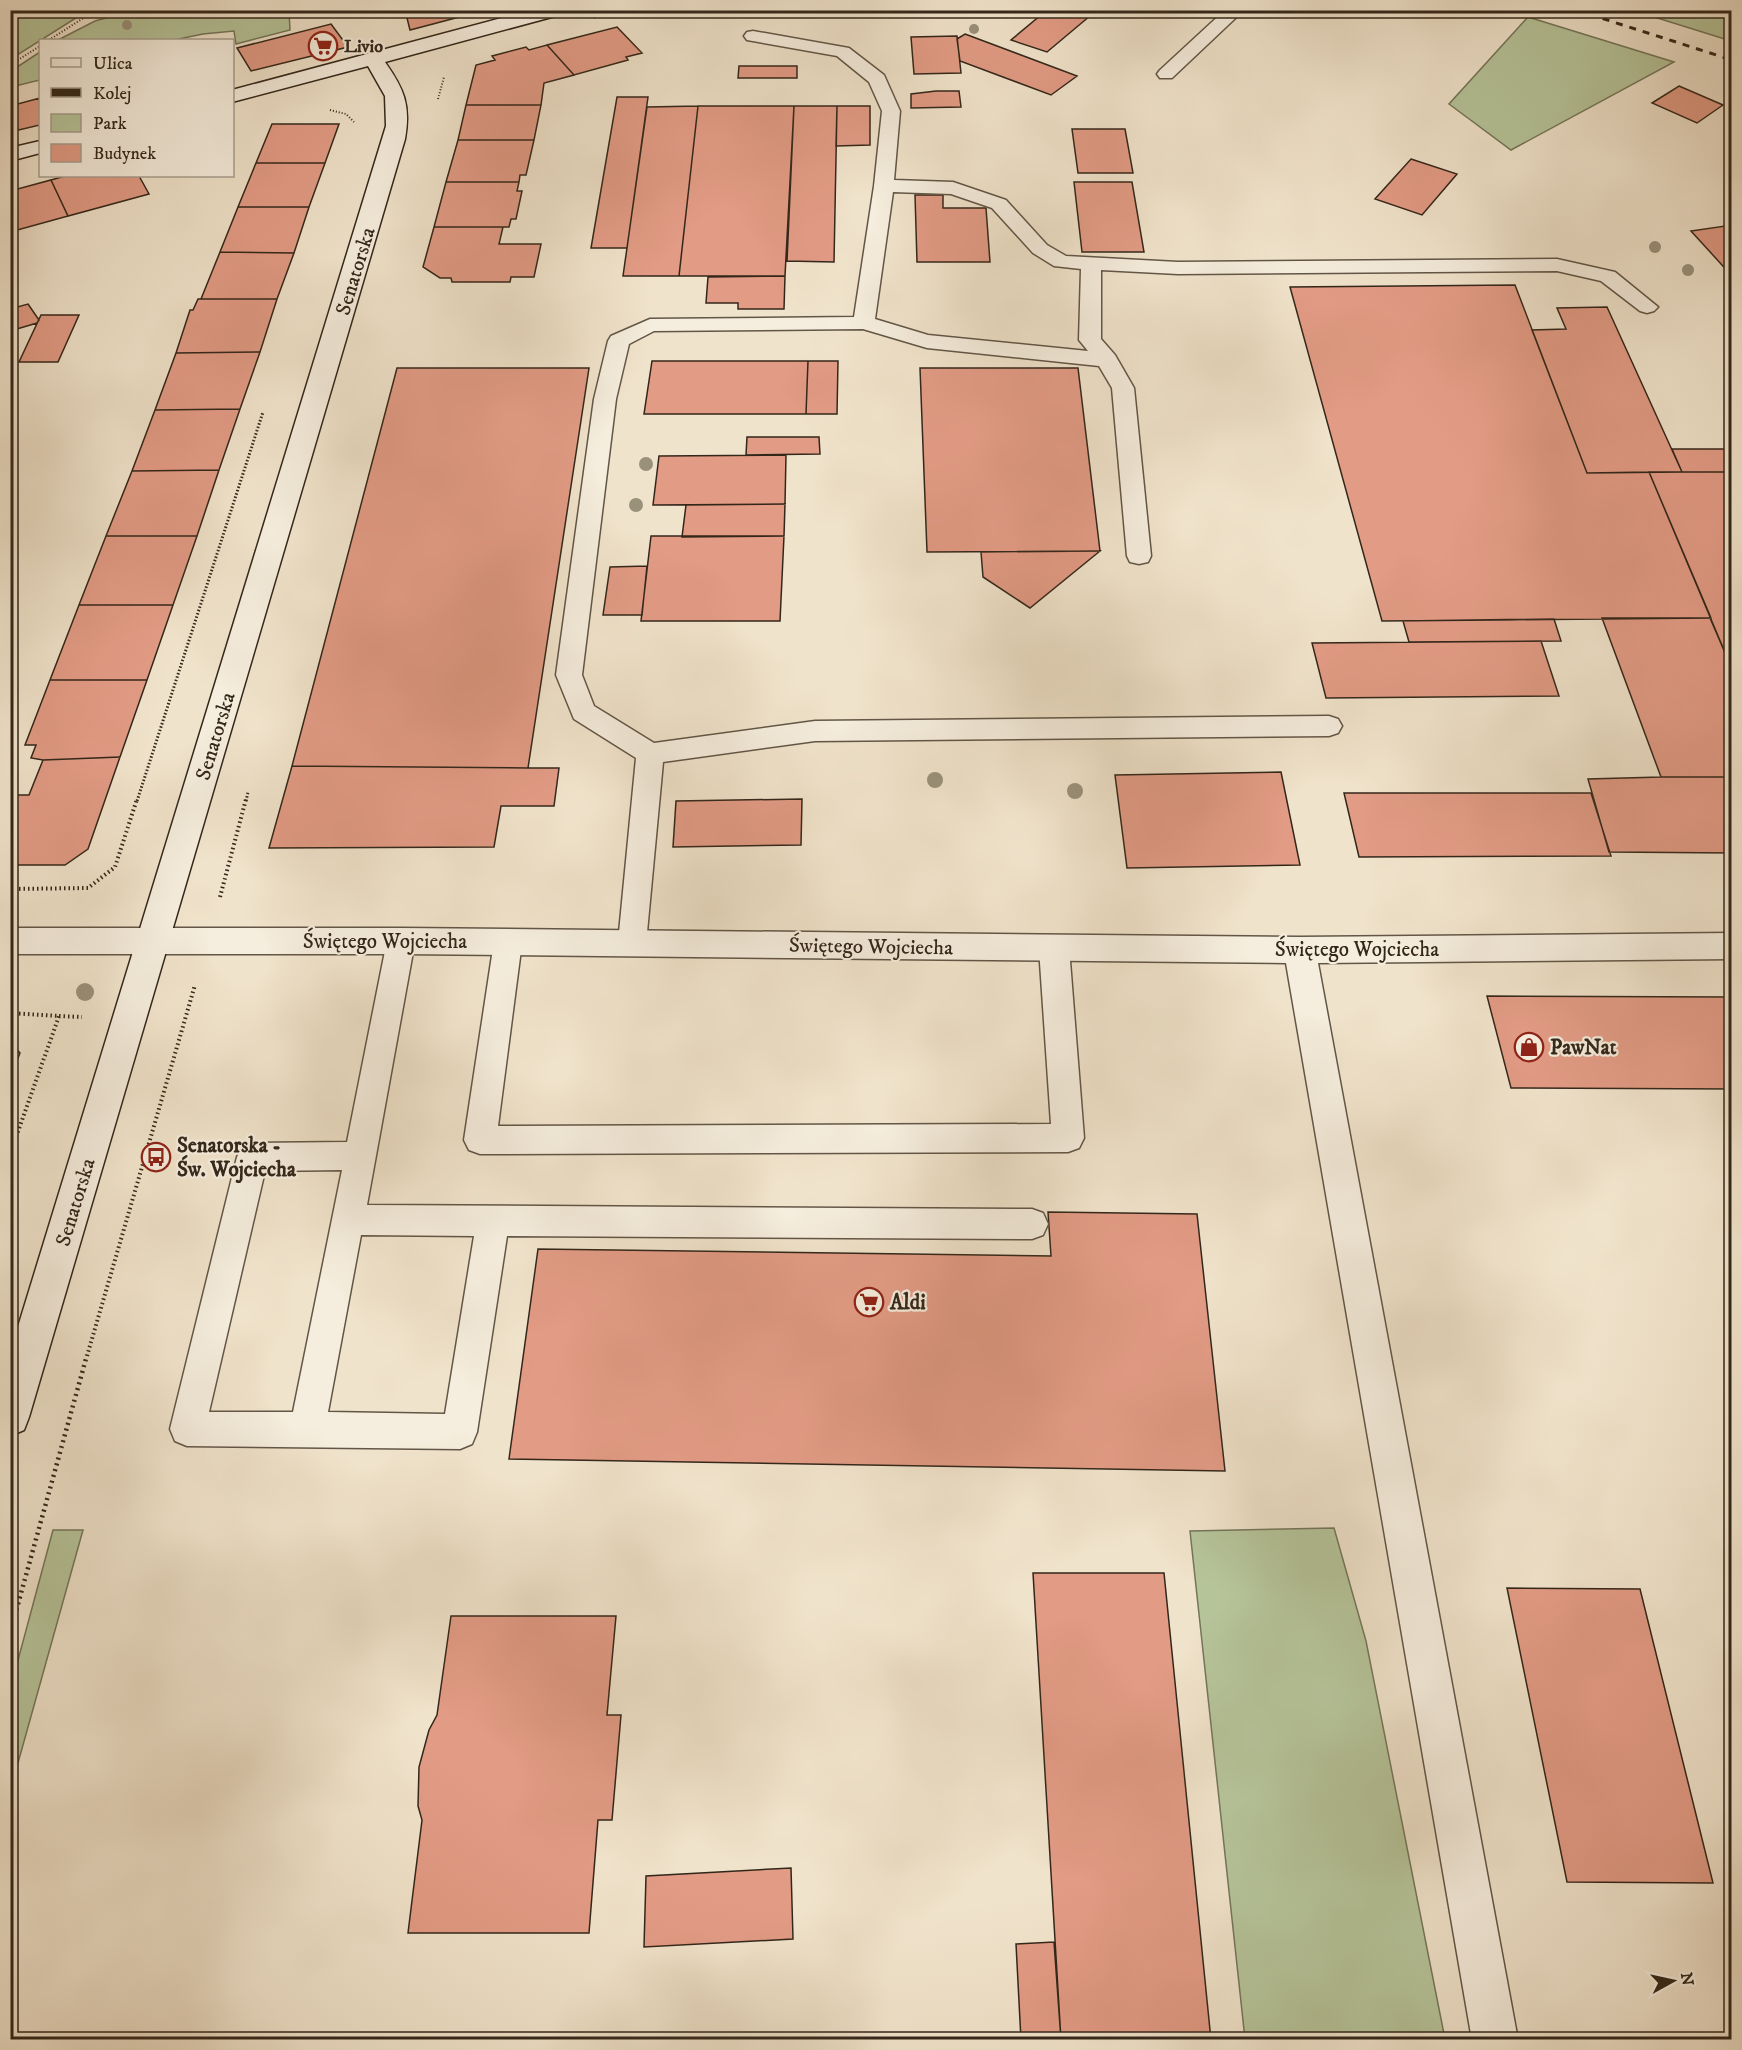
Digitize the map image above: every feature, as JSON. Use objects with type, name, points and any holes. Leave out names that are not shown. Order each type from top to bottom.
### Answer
[{"type":"street","points":[[234,95],[556,10]]},
{"type":"street","name":"Senatorska","points":[[10,1418],[394,139],[398,120],[398,100],[390,83],[373,59]]},
{"type":"street","points":[[10,155],[39,147]]},
{"type":"street","name":"Świętego Wojciecha","points":[[10,941],[401,941],[1300,950],[1731,946]]},
{"type":"street","points":[[1300,950],[1495,2040]]},
{"type":"lane","points":[[1166,74],[1236,10]]},
{"type":"lane","points":[[753,36],[843,52],[877,79],[891,111],[885,186],[864,323]]},
{"type":"lane","points":[[885,186],[952,188],[999,204],[1040,249],[1061,262],[1178,268],[1557,265],[1608,276],[1647,307]]},
{"type":"lane","points":[[1091,264],[1090,340],[1107,360],[1123,388],[1139,556]]},
{"type":"lane","points":[[1107,360],[927,341],[864,323],[650,326],[619,341],[605,399],[568,675],[583,712],[650,754],[815,731],[1329,726]]},
{"type":"lane","points":[[632,943],[650,754]]},
{"type":"lane","points":[[307,1430],[350,1220],[401,941]]},
{"type":"lane","points":[[508,942],[480,1140],[1068,1138],[1054,948]]},
{"type":"lane","points":[[362,1156],[253,1157],[187,1429],[460,1432],[493,1221]]},
{"type":"lane","points":[[350,1220],[1032,1224]]},
{"type":"path","points":[[51,39],[96,10]]},
{"type":"path","points":[[586,20],[620,10]]},
{"type":"path","points":[[1686,15],[1707,10]]},
{"type":"path","points":[[10,65],[39,47]]},
{"type":"path","points":[[437,104],[446,72]]},
{"type":"path","points":[[324,108],[346,114],[354,122],[355,129]]},
{"type":"path","points":[[10,889],[88,888],[115,867],[265,406]]},
{"type":"path","points":[[10,1633],[115,1255],[208,940],[249,790]]},
{"type":"path","points":[[10,1013],[59,1016],[10,1154]]},
{"type":"green space","points":[[11,10],[87,10],[43,39],[39,39],[39,41],[11,59]]},
{"type":"green space","points":[[135,10],[289,11],[290,30],[236,44],[234,31],[179,39],[60,39],[95,21]]},
{"type":"green space","points":[[1635,11],[1731,11],[1731,41]]},
{"type":"green space","points":[[1528,17],[1674,62],[1511,150],[1449,104]]},
{"type":"green space","points":[[39,53],[39,80],[11,87],[11,71]]},
{"type":"green space","points":[[1334,1528],[1366,1641],[1445,2039],[1245,2039],[1190,1531]]},
{"type":"green space","points":[[53,1530],[83,1530],[11,1788],[11,1686]]},
{"type":"building","points":[[405,10],[486,10],[410,30]]},
{"type":"building","points":[[1047,10],[1097,10],[1047,52],[1011,40]]},
{"type":"building","points":[[331,24],[348,47],[251,71],[237,48]]},
{"type":"building","points":[[617,27],[642,53],[626,57],[628,60],[574,75],[547,45]]},
{"type":"building","points":[[965,34],[1077,76],[1051,95],[960,61],[957,39]]},
{"type":"building","points":[[957,36],[961,73],[914,74],[911,37]]},
{"type":"building","points":[[547,45],[574,75],[544,83],[541,105],[466,105],[476,65],[495,60],[492,56],[526,47],[529,50]]},
{"type":"building","points":[[739,66],[797,66],[797,78],[738,78]]},
{"type":"building","points":[[1679,86],[1723,105],[1697,123],[1652,103]]},
{"type":"building","points":[[959,91],[961,107],[911,108],[911,94]]},
{"type":"building","points":[[617,97],[648,97],[627,248],[591,248]]},
{"type":"building","points":[[39,98],[39,125],[10,132],[10,106]]},
{"type":"building","points":[[466,105],[541,105],[534,140],[458,140]]},
{"type":"building","points":[[698,106],[794,106],[785,276],[679,276]]},
{"type":"building","points":[[698,106],[679,276],[623,276],[647,107]]},
{"type":"building","points":[[794,106],[837,106],[834,262],[787,261]]},
{"type":"building","points":[[837,106],[870,106],[870,145],[836,146]]},
{"type":"building","points":[[272,124],[339,124],[325,163],[256,163]]},
{"type":"building","points":[[1072,129],[1125,129],[1133,173],[1078,173]]},
{"type":"building","points":[[458,140],[534,140],[526,175],[520,175],[519,182],[446,182]]},
{"type":"building","points":[[1411,159],[1457,174],[1422,215],[1375,199]]},
{"type":"building","points":[[256,163],[325,163],[309,207],[238,207]]},
{"type":"building","points":[[62,177],[140,177],[149,194],[68,216],[51,180]]},
{"type":"building","points":[[51,180],[68,216],[10,232],[10,191]]},
{"type":"building","points":[[446,182],[519,182],[517,191],[522,191],[516,219],[511,219],[509,227],[434,227]]},
{"type":"building","points":[[1074,182],[1132,182],[1144,252],[1082,252]]},
{"type":"building","points":[[915,195],[943,195],[943,208],[986,208],[990,262],[917,262]]},
{"type":"building","points":[[238,207],[309,207],[294,253],[220,252]]},
{"type":"building","points":[[1732,225],[1732,276],[1691,231]]},
{"type":"building","points":[[434,227],[503,227],[499,244],[541,244],[534,277],[511,277],[510,282],[452,282],[451,278],[440,278],[423,267]]},
{"type":"building","points":[[220,252],[294,253],[277,299],[201,299]]},
{"type":"building","points":[[785,276],[784,309],[738,309],[738,303],[706,303],[708,277]]},
{"type":"building","points":[[1515,285],[1587,473],[1649,472],[1711,618],[1382,621],[1290,287]]},
{"type":"building","points":[[198,299],[277,299],[260,352],[176,353],[190,310],[193,310]]},
{"type":"building","points":[[28,304],[39,320],[37,323],[10,331],[10,309]]},
{"type":"building","points":[[1607,307],[1682,472],[1587,473],[1532,330],[1566,329],[1557,308]]},
{"type":"building","points":[[41,315],[79,315],[58,362],[19,362]]},
{"type":"building","points":[[260,352],[240,409],[155,410],[176,353]]},
{"type":"building","points":[[652,361],[808,361],[806,414],[644,414]]},
{"type":"building","points":[[808,361],[838,361],[837,414],[806,414]]},
{"type":"building","points":[[397,368],[589,368],[528,768],[292,766]]},
{"type":"building","points":[[920,368],[1078,368],[1100,551],[927,552]]},
{"type":"building","points":[[240,409],[219,470],[132,471],[155,410]]},
{"type":"building","points":[[747,437],[819,437],[820,454],[746,455]]},
{"type":"building","points":[[1672,449],[1732,449],[1732,472],[1682,472]]},
{"type":"building","points":[[786,455],[785,504],[653,505],[659,456]]},
{"type":"building","points":[[219,470],[197,536],[106,536],[132,471]]},
{"type":"building","points":[[1649,472],[1732,472],[1732,669]]},
{"type":"building","points":[[785,504],[784,536],[682,537],[686,505]]},
{"type":"building","points":[[106,536],[197,536],[173,605],[79,605]]},
{"type":"building","points":[[651,536],[784,536],[780,621],[641,621]]},
{"type":"building","points":[[1100,551],[1030,608],[983,577],[981,552]]},
{"type":"building","points":[[647,566],[642,615],[603,615],[610,567]]},
{"type":"building","points":[[79,605],[173,605],[147,680],[50,680]]},
{"type":"building","points":[[1602,618],[1710,618],[1732,669],[1732,777],[1661,777]]},
{"type":"building","points":[[1554,619],[1561,641],[1409,642],[1403,621]]},
{"type":"building","points":[[1541,641],[1559,696],[1326,698],[1312,643]]},
{"type":"building","points":[[50,680],[147,680],[120,757],[43,760],[31,758],[36,745],[25,745]]},
{"type":"building","points":[[120,757],[88,849],[65,865],[10,865],[10,795],[29,795],[43,760]]},
{"type":"building","points":[[292,766],[559,768],[554,806],[501,806],[494,847],[269,848]]},
{"type":"building","points":[[1281,772],[1300,865],[1127,868],[1115,775]]},
{"type":"building","points":[[1732,777],[1732,853],[1609,852],[1588,779]]},
{"type":"building","points":[[1344,793],[1591,793],[1611,856],[1359,857]]},
{"type":"building","points":[[802,799],[801,845],[673,847],[676,801]]},
{"type":"building","points":[[1487,996],[1732,997],[1732,1089],[1511,1088]]},
{"type":"building","points":[[10,1042],[20,1053],[10,1079]]},
{"type":"building","name":"Aldi","points":[[1048,1212],[1197,1214],[1225,1471],[509,1459],[538,1249],[1051,1256]]},
{"type":"building","points":[[1033,1573],[1164,1573],[1211,2040],[1061,2040]]},
{"type":"building","points":[[1507,1588],[1640,1589],[1713,1883],[1567,1882]]},
{"type":"building","points":[[451,1616],[616,1616],[607,1715],[621,1715],[612,1820],[598,1820],[589,1933],[408,1933],[422,1820],[418,1806],[419,1767],[429,1730],[437,1715]]},
{"type":"building","points":[[791,1868],[793,1939],[644,1947],[646,1876]]},
{"type":"building","points":[[1054,1942],[1061,2040],[1021,2040],[1016,1944]]},
{"type":"railway","points":[[1576,10],[1732,60]]},
{"type":"place","name":"Livio","points":[[323,46]]},
{"type":"place","name":"PawNat","points":[[1529,1047]]},
{"type":"place","name":"Senatorska - Św. Wojciecha","points":[[156,1157]]},
{"type":"place","name":"Aldi","points":[[869,1302]]}]
